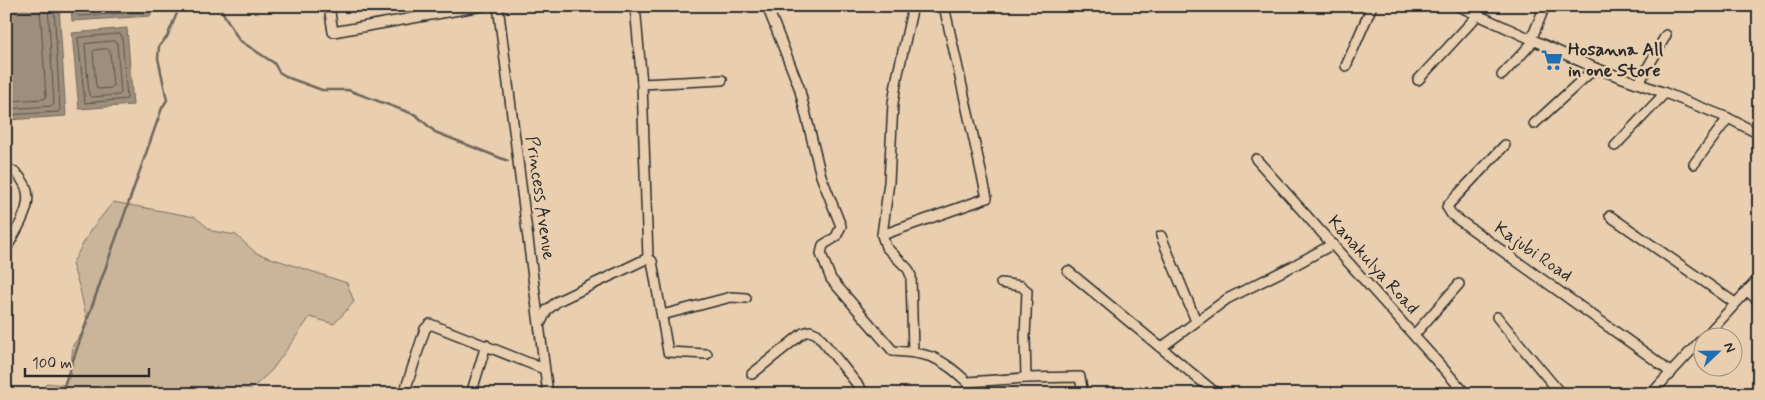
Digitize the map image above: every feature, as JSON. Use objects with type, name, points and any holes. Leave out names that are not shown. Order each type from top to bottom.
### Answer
[{"type":"street","points":[[329,6],[333,32],[482,6]]},
{"type":"street","points":[[439,6],[447,12]]},
{"type":"street","name":"Princess Avenue","points":[[498,6],[548,394]]},
{"type":"street","points":[[635,6],[642,84],[648,258],[652,262],[668,352],[707,354]]},
{"type":"street","points":[[766,6],[799,87],[821,176],[841,226],[836,237],[823,246],[821,254],[831,279],[893,351],[913,352],[938,359],[952,368],[967,382],[1080,377],[1083,394]]},
{"type":"street","points":[[912,6],[893,103],[889,182],[882,235],[886,247],[908,268],[911,276],[913,352]]},
{"type":"street","points":[[882,235],[987,198],[944,6]]},
{"type":"street","points":[[1346,66],[1372,6]]},
{"type":"street","points":[[1458,6],[1595,68],[1728,118],[1759,134]]},
{"type":"street","points":[[1502,75],[1532,40],[1545,6]]},
{"type":"street","points":[[1418,80],[1477,16]]},
{"type":"street","points":[[1639,83],[1666,35]]},
{"type":"street","points":[[1534,124],[1595,68]]},
{"type":"street","points":[[642,84],[722,80]]},
{"type":"street","points":[[1615,146],[1665,93]]},
{"type":"street","points":[[1694,164],[1728,118]]},
{"type":"street","name":"Kajubi Road","points":[[1505,145],[1449,204],[1447,207],[1449,211],[1671,373]]},
{"type":"street","name":"Kanakulya Road","points":[[1256,159],[1466,394]]},
{"type":"street","points":[[6,168],[12,170],[23,181],[26,187],[28,203],[6,248]]},
{"type":"street","points":[[1610,216],[1735,303]]},
{"type":"street","points":[[1161,236],[1196,321]]},
{"type":"street","points":[[1162,347],[1227,298],[1293,266],[1332,244]]},
{"type":"street","points":[[540,324],[547,310],[558,301],[648,258]]},
{"type":"street","points":[[1068,272],[1218,394]]},
{"type":"street","points":[[1712,328],[1759,278]]},
{"type":"street","points":[[1001,283],[1021,286],[1027,292],[1026,378]]},
{"type":"street","points":[[1414,335],[1458,284]]},
{"type":"street","points":[[1748,290],[1759,302]]},
{"type":"street","points":[[662,315],[731,297],[746,298]]},
{"type":"street","points":[[1497,316],[1561,394]]},
{"type":"street","points":[[404,394],[424,329],[427,325],[433,324],[544,369]]},
{"type":"street","points":[[752,374],[803,333],[810,331],[817,334],[865,394]]},
{"type":"street","points":[[471,394],[486,345]]},
{"type":"street","points":[[1651,394],[1692,350]]},
{"type":"shaded area","points":[[113,202],[195,217],[212,231],[236,235],[256,253],[347,283],[354,302],[334,324],[310,317],[272,370],[246,394],[43,394],[46,383],[64,385],[70,377],[73,345],[88,325],[72,264],[90,231]]},
{"type":"water","points":[[59,6],[66,116],[8,120],[6,9]]},
{"type":"water","points":[[71,6],[150,6],[151,16],[72,21]]},
{"type":"water","points":[[127,28],[133,105],[79,109],[72,33]]},
{"type":"waterway","points":[[61,394],[162,108],[167,100],[158,58],[159,46],[167,37],[180,6]]},
{"type":"waterway","points":[[219,6],[239,40],[274,63],[279,72],[289,78],[322,90],[348,90],[416,115],[435,132],[508,161]]},
{"type":"place","name":"Hosanna All in one Store","points":[[1552,60]]}]
